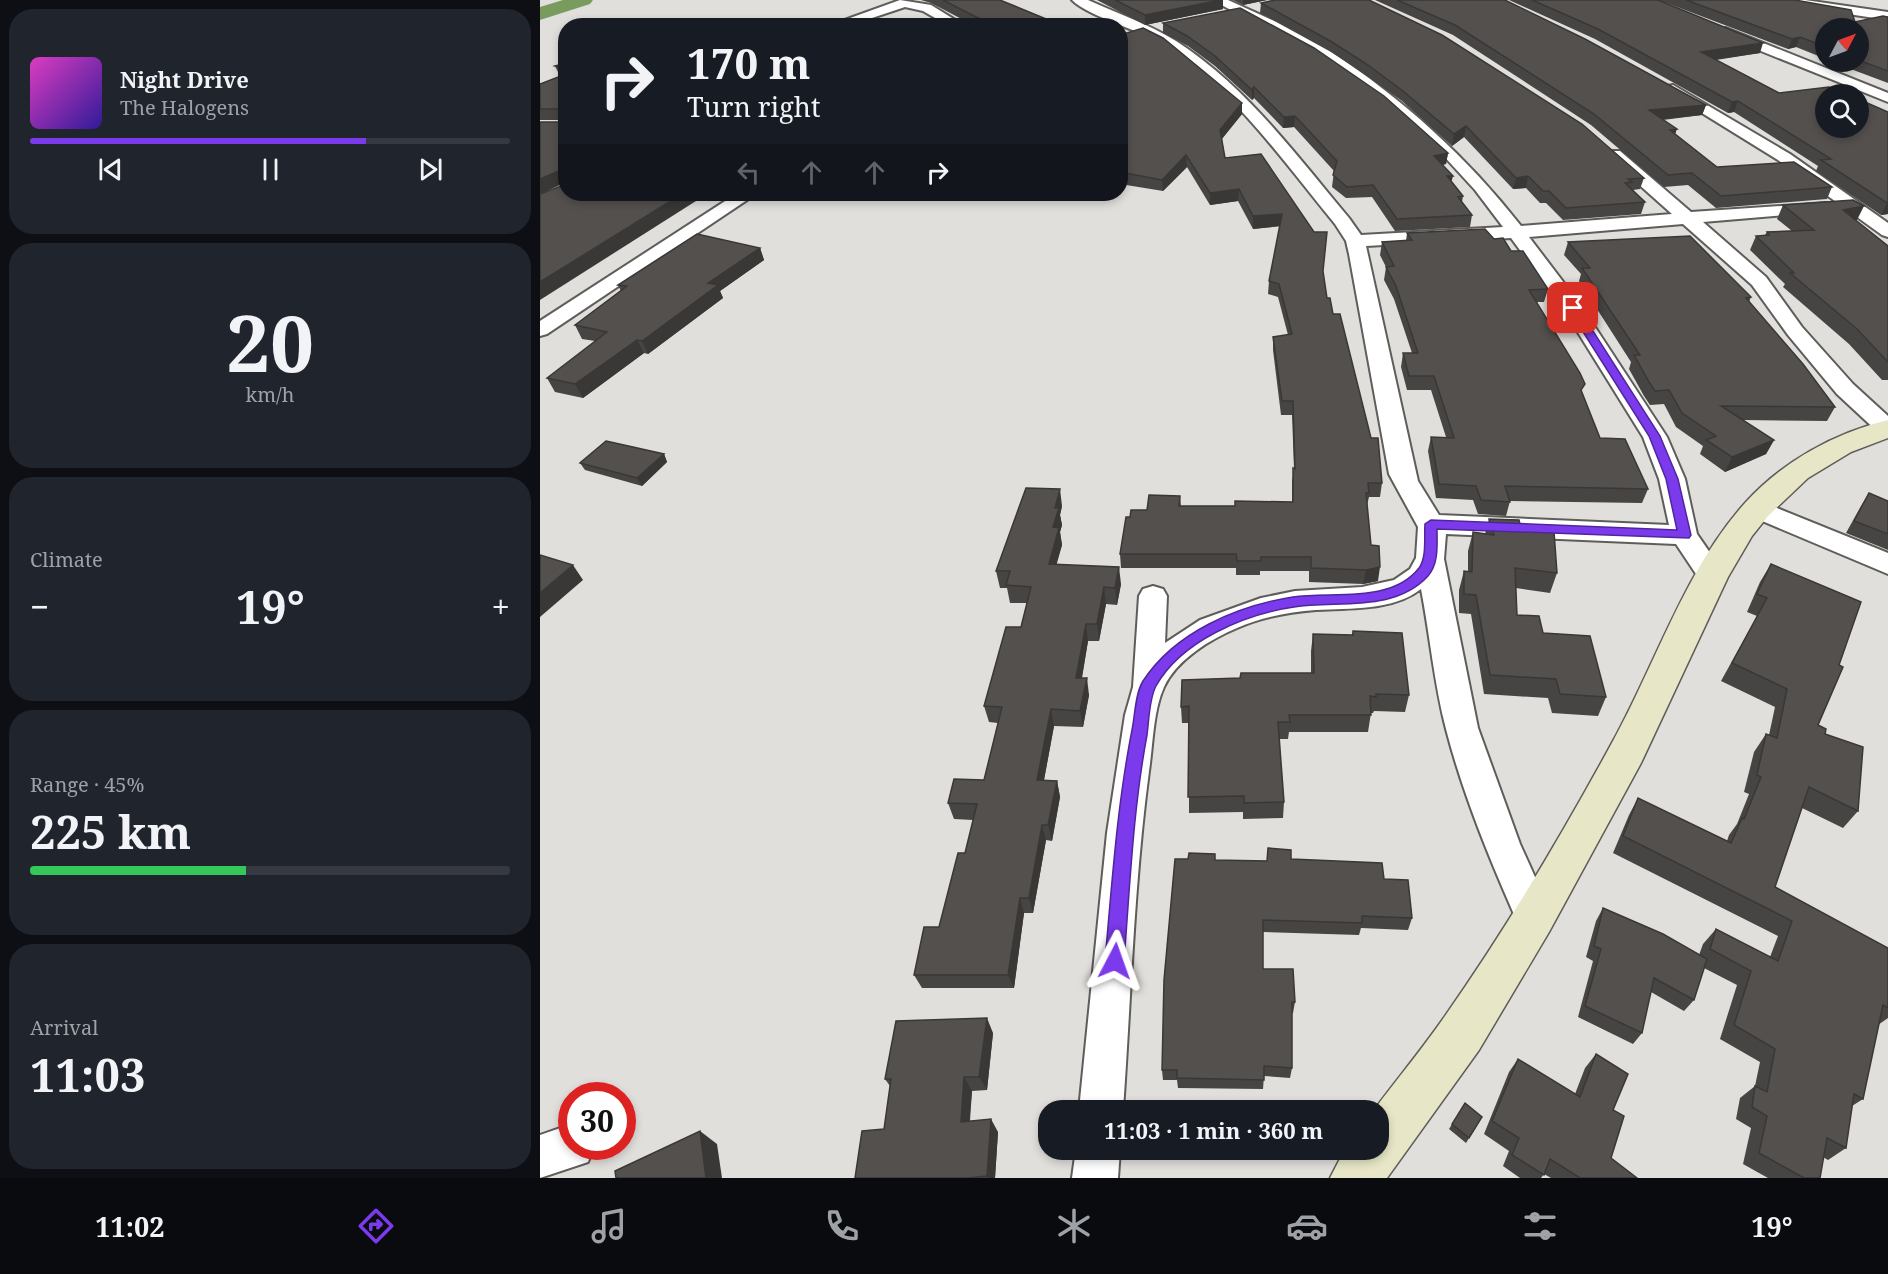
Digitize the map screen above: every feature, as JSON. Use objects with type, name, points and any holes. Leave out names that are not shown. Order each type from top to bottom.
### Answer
[{"type":"street","points":[[858,18],[919,0]]},
{"type":"street","points":[[1078,0],[1115,18]]},
{"type":"street","points":[[1218,0],[1325,54],[1402,113],[1460,164],[1518,232],[1573,308],[1654,436],[1672,479],[1684,535],[1712,576]]},
{"type":"street","points":[[1781,0],[1888,16]]},
{"type":"street","points":[[904,3],[927,8],[944,18]]},
{"type":"street","points":[[1220,15],[1264,6]]},
{"type":"street","points":[[1715,28],[1812,65],[1888,98]]},
{"type":"street","points":[[1141,31],[1185,54],[1245,105],[1316,185],[1355,241],[1372,314],[1402,474],[1413,499],[1431,524],[1430,560],[1462,728],[1502,844],[1534,917]]},
{"type":"street","points":[[1656,80],[1731,123],[1888,231]]},
{"type":"street","points":[[1389,1131],[1462,1033],[1534,917],[1627,752],[1712,576],[1757,509],[1798,471],[1818,458],[1887,428],[1838,381],[1795,330],[1759,281],[1604,146]]},
{"type":"street","points":[[540,330],[736,201]]},
{"type":"street","points":[[1355,241],[1518,232],[1852,205]]},
{"type":"street","points":[[1757,509],[1888,564]]},
{"type":"street","points":[[1431,524],[1684,535]]},
{"type":"street","points":[[1148,686],[1169,658],[1194,638],[1218,625],[1251,612],[1294,602],[1385,595],[1413,582],[1423,573],[1430,560]]},
{"type":"street","points":[[1102,1100],[1128,792],[1148,686],[1153,596]]},
{"type":"street","points":[[540,1157],[558,1151]]},
{"type":"street","points":[[1095,1178],[1097,1160]]},
{"type":"street","points":[[1356,1178],[1368,1160]]},
{"type":"building","points":[[943,0],[1000,0],[1044,18],[978,18]]},
{"type":"building","points":[[1115,0],[1221,0],[1145,15]]},
{"type":"building","points":[[1275,0],[1369,0],[1442,35],[1582,124],[1644,178],[1628,179],[1632,182],[1625,183],[1645,202],[1566,208],[1549,191],[1543,191],[1528,176],[1516,178],[1466,126],[1454,134],[1368,65],[1332,42],[1261,3]]},
{"type":"building","points":[[1397,0],[1505,0],[1585,39],[1706,105],[1649,110],[1677,129],[1670,130],[1717,167],[1794,162],[1832,187],[1721,196],[1692,173],[1668,175],[1594,114],[1455,25]]},
{"type":"building","points":[[1532,0],[1658,0],[1763,43],[1701,52],[1779,93],[1815,89],[1815,138],[1869,138],[1869,104],[1888,112],[1888,203],[1821,160],[1831,159],[1738,101],[1732,102],[1598,29]]},
{"type":"building","points":[[1686,0],[1795,0],[1851,10],[1854,18],[1815,18],[1815,43],[1800,37],[1792,39]]},
{"type":"building","points":[[1240,8],[1314,48],[1384,96],[1448,153],[1434,156],[1453,176],[1447,176],[1463,196],[1458,197],[1472,215],[1397,219],[1373,185],[1347,187],[1333,175],[1337,161],[1295,116],[1284,117],[1254,87],[1252,90],[1215,56],[1187,36],[1163,23]]},
{"type":"building","points":[[1888,17],[1888,71],[1869,64],[1869,19]]},
{"type":"building","points":[[1143,28],[1163,38],[1242,103],[1220,130],[1225,158],[1261,154],[1314,232],[1327,232],[1323,271],[1327,298],[1330,298],[1333,314],[1340,314],[1371,438],[1378,438],[1382,483],[1368,483],[1369,493],[1366,493],[1371,545],[1379,546],[1380,567],[1366,570],[1311,568],[1311,557],[1261,557],[1261,561],[1237,561],[1236,554],[1120,554],[1126,517],[1130,517],[1131,510],[1147,510],[1149,495],[1180,496],[1179,506],[1235,506],[1235,501],[1293,502],[1293,468],[1295,469],[1293,401],[1282,401],[1273,337],[1292,334],[1279,284],[1269,281],[1282,214],[1253,216],[1239,189],[1210,193],[1186,155],[1162,180],[1128,174],[1128,33]]},
{"type":"building","points":[[558,77],[558,109],[540,109],[540,84]]},
{"type":"building","points":[[540,122],[558,122],[558,171],[540,179]]},
{"type":"building","points":[[558,187],[558,201],[671,201],[540,282],[540,194]]},
{"type":"building","points":[[1853,200],[1864,206],[1843,210],[1888,246],[1888,362],[1857,329],[1790,273],[1794,273],[1756,236],[1769,235],[1767,232],[1814,230],[1783,205]]},
{"type":"building","points":[[1485,229],[1494,239],[1503,238],[1511,251],[1523,251],[1548,289],[1529,290],[1580,373],[1585,384],[1581,390],[1600,438],[1625,439],[1648,489],[1505,486],[1510,502],[1481,500],[1476,486],[1439,484],[1431,437],[1454,438],[1434,376],[1409,376],[1403,353],[1418,353],[1396,286],[1386,267],[1394,266],[1382,242],[1412,240],[1407,233]]},
{"type":"building","points":[[697,234],[760,248],[708,283],[718,285],[642,341],[637,340],[575,384],[547,378],[607,332],[575,325],[627,286],[618,285]]},
{"type":"building","points":[[1690,236],[1751,297],[1746,298],[1803,364],[1835,407],[1721,406],[1774,440],[1732,457],[1706,440],[1716,436],[1682,413],[1669,390],[1655,391],[1634,355],[1640,355],[1582,268],[1590,268],[1568,242]]},
{"type":"building","points":[[606,441],[664,454],[637,478],[580,463]]},
{"type":"building","points":[[1026,488],[1060,489],[1055,508],[1059,508],[1053,527],[1059,528],[1049,564],[1119,567],[1115,588],[1104,587],[1097,624],[1086,624],[1076,678],[1087,678],[1080,711],[1051,709],[1037,780],[1057,781],[1048,825],[1042,825],[1029,898],[1020,898],[1008,975],[914,975],[924,927],[939,927],[958,853],[965,853],[977,804],[948,803],[954,779],[984,780],[1002,707],[984,706],[1006,627],[1021,627],[1031,587],[1006,585],[1010,571],[996,571]]},
{"type":"building","points":[[1869,493],[1888,501],[1888,534],[1854,521]]},
{"type":"building","points":[[1489,519],[1519,520],[1521,528],[1554,532],[1557,573],[1515,568],[1517,615],[1539,616],[1543,633],[1590,636],[1606,697],[1560,694],[1556,679],[1490,675],[1476,595],[1464,594],[1464,571],[1472,572],[1473,532],[1494,535]]},
{"type":"building","points":[[540,555],[573,565],[540,593]]},
{"type":"building","points":[[1771,564],[1861,602],[1839,665],[1843,667],[1818,725],[1826,729],[1825,734],[1863,747],[1858,811],[1809,787],[1775,887],[1888,948],[1888,1008],[1883,1005],[1863,1099],[1854,1094],[1846,1148],[1827,1138],[1820,1178],[1804,1178],[1759,1153],[1767,1116],[1752,1107],[1755,1086],[1767,1092],[1775,1049],[1734,1025],[1751,971],[1710,949],[1716,929],[1778,961],[1792,921],[1623,836],[1638,798],[1731,843],[1742,818],[1744,819],[1761,777],[1757,775],[1766,734],[1777,738],[1787,689],[1732,663],[1767,598],[1757,594]]},
{"type":"building","points":[[1353,631],[1402,633],[1409,695],[1376,694],[1376,697],[1370,696],[1371,715],[1289,715],[1290,722],[1278,722],[1284,802],[1244,803],[1244,796],[1188,797],[1189,706],[1181,707],[1182,680],[1240,678],[1241,673],[1314,673],[1313,634],[1353,635]]},
{"type":"building","points":[[1268,848],[1291,850],[1291,859],[1382,863],[1384,879],[1408,880],[1412,918],[1362,916],[1362,923],[1263,920],[1263,969],[1293,969],[1295,1002],[1292,1002],[1292,1068],[1264,1066],[1264,1080],[1177,1078],[1177,1070],[1162,1070],[1164,980],[1175,859],[1188,859],[1189,853],[1215,854],[1215,860],[1267,861]]},
{"type":"building","points":[[1603,908],[1663,934],[1707,959],[1694,1000],[1654,978],[1642,1033],[1585,1006],[1601,949],[1594,946]]},
{"type":"building","points":[[987,1018],[979,1077],[964,1077],[961,1122],[991,1119],[987,1176],[855,1178],[862,1131],[884,1129],[891,1079],[885,1079],[896,1021]]},
{"type":"building","points":[[1596,1054],[1628,1074],[1613,1110],[1624,1116],[1611,1158],[1637,1178],[1580,1178],[1550,1159],[1544,1175],[1512,1155],[1519,1138],[1492,1121],[1518,1059],[1580,1097]]},
{"type":"building","points":[[1465,1103],[1482,1117],[1469,1138],[1452,1124]]},
{"type":"building","points":[[700,1131],[706,1178],[616,1178],[615,1171]]},
{"type":"waterway","points":[[540,14],[583,0]]},
{"type":"route","points":[[1115,961],[1128,792],[1148,686],[1169,658],[1194,638],[1218,625],[1251,612],[1294,602],[1332,598],[1366,598],[1399,590],[1423,573],[1430,560],[1433,534],[1431,524],[1684,535],[1672,479],[1654,436],[1573,308]]}]
